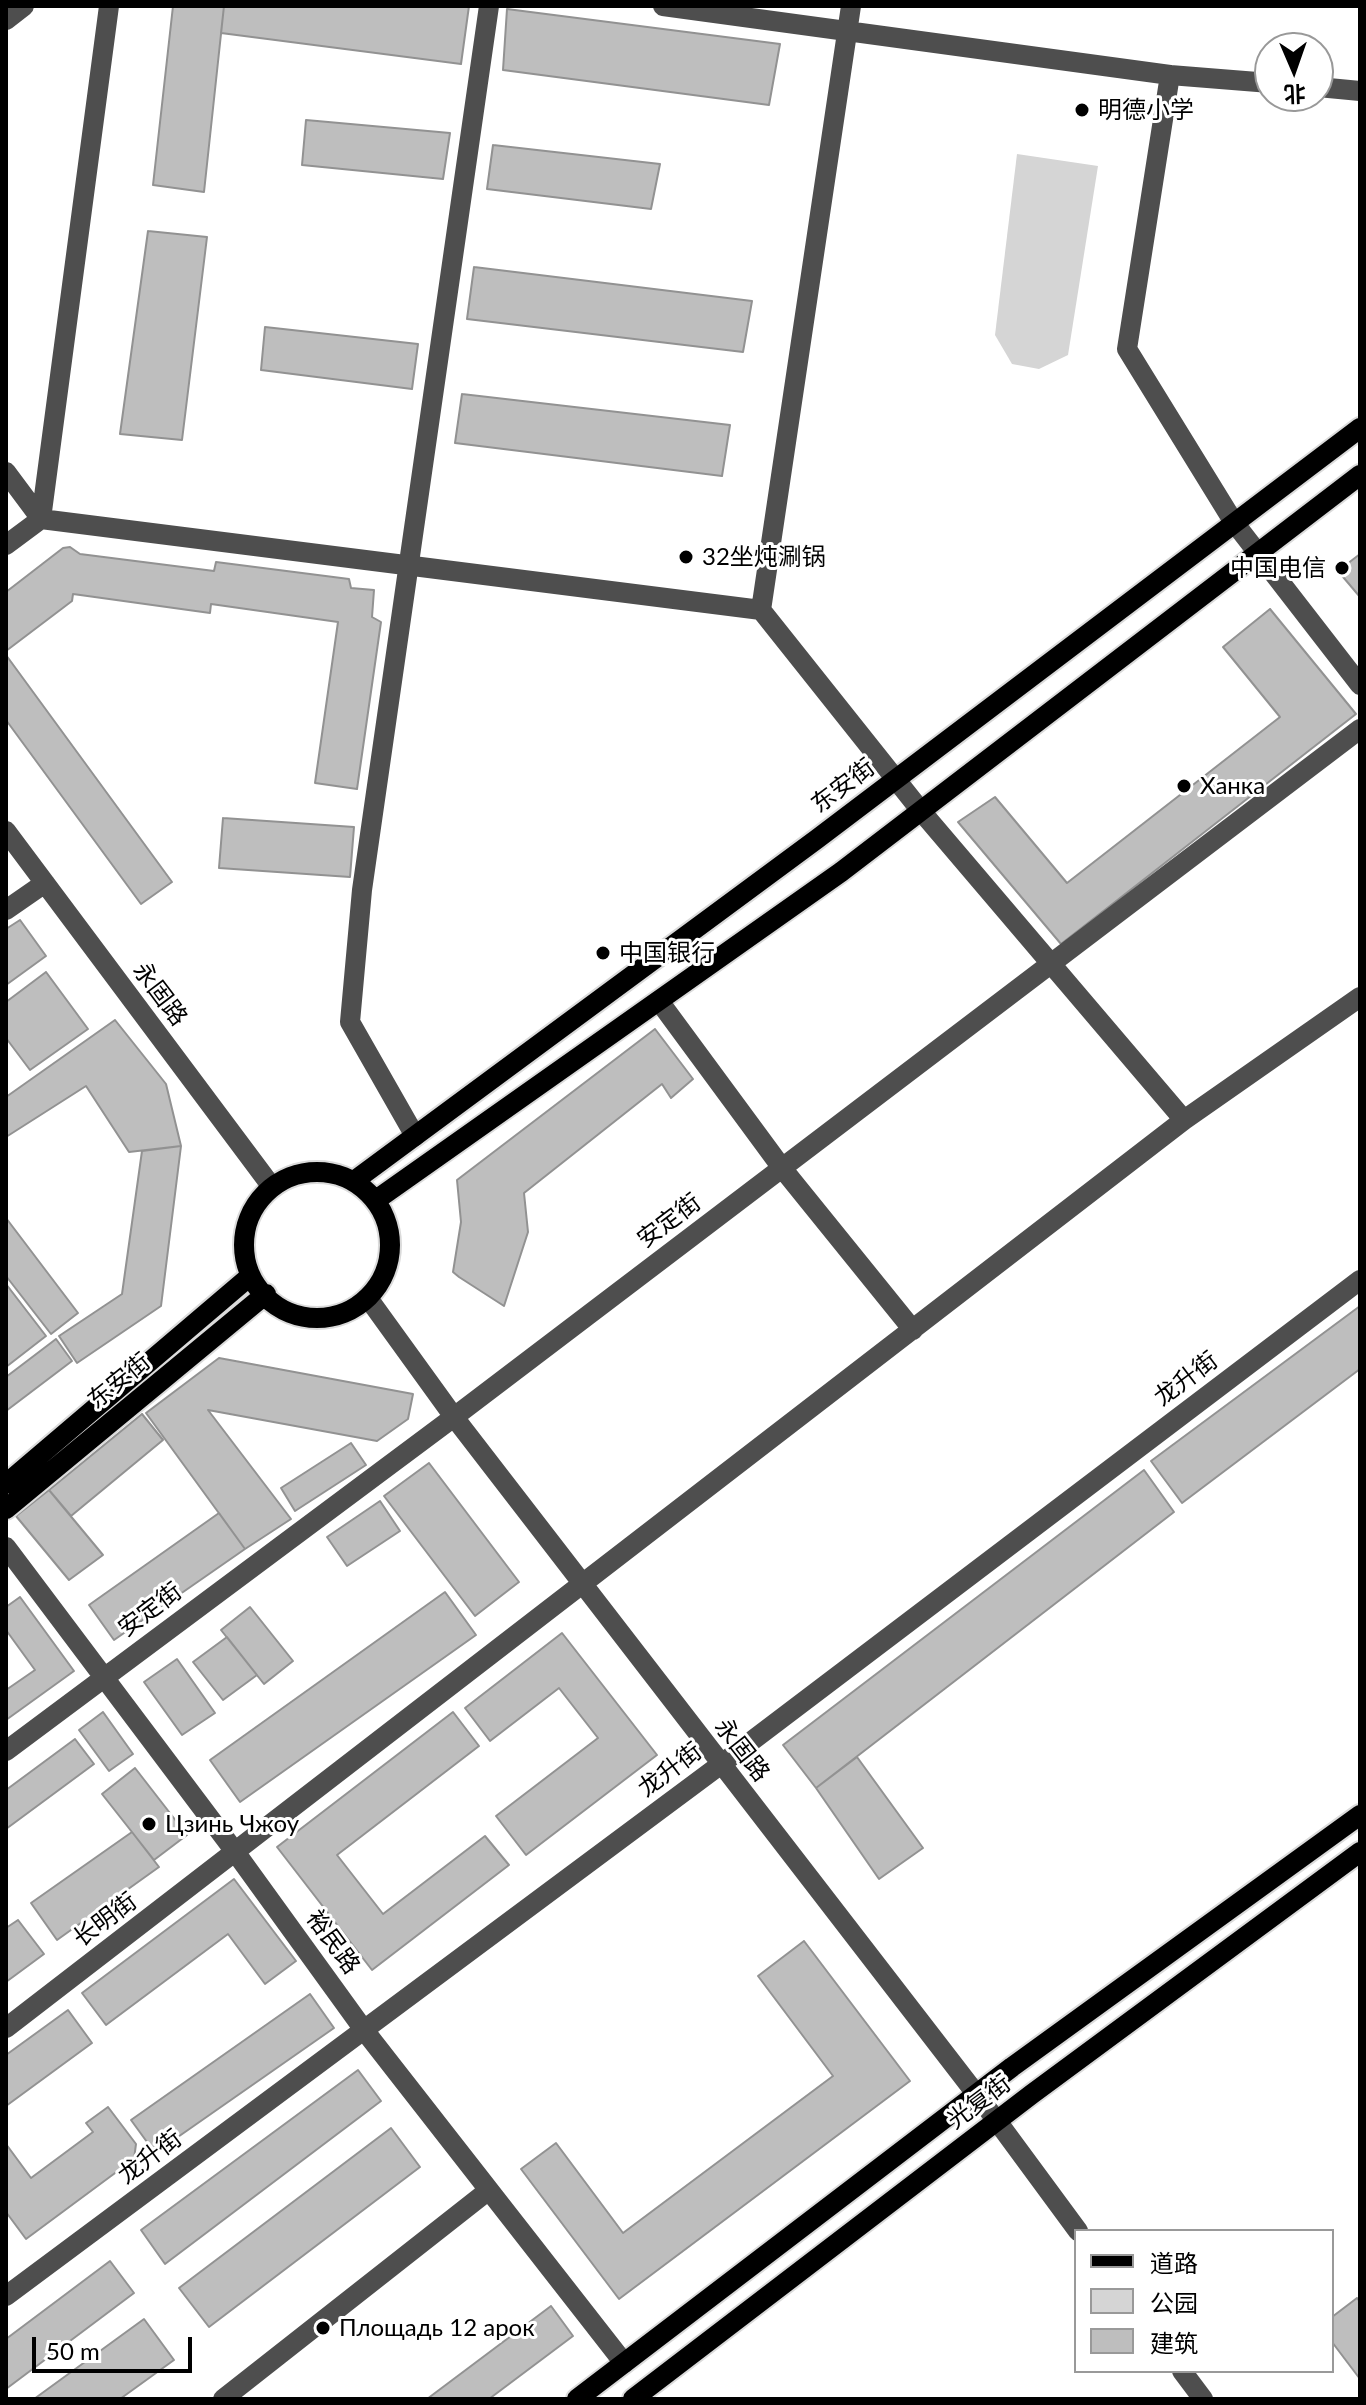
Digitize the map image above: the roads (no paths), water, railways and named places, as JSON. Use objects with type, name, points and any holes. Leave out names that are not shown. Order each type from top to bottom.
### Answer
[{"type":"main road","name":"东安街","points":[[354,1181],[896,779],[1233,521],[1360,428]]},
{"type":"main road","points":[[376,1200],[841,872],[1360,475]]},
{"type":"main road","points":[[326,1172],[354,1181],[376,1200],[389,1226],[391,1254],[382,1282],[368,1298],[337,1317],[308,1319],[281,1310],[249,1277],[244,1237],[253,1209],[272,1187],[297,1174],[326,1172]]},
{"type":"main road","name":"东安街","points":[[6,1484],[249,1277]]},
{"type":"main road","name":"东安街","points":[[6,1509],[266,1294]]},
{"type":"main road","name":"光复街","points":[[577,2399],[1012,2067],[1360,1815]]},
{"type":"main road","name":"光复街","points":[[633,2399],[997,2121],[1360,1852]]},
{"type":"street","points":[[6,20],[24,6]]},
{"type":"street","points":[[41,519],[109,6]]},
{"type":"street","points":[[415,1136],[350,1022],[362,890],[489,6]]},
{"type":"street","points":[[663,6],[1170,75],[1254,82]]},
{"type":"street","points":[[761,610],[851,6]]},
{"type":"street","points":[[1170,75],[1127,349],[1233,521],[1360,685]]},
{"type":"street","points":[[1334,89],[1360,91]]},
{"type":"street","points":[[6,472],[41,519]]},
{"type":"street","points":[[6,545],[41,519],[761,610],[921,811],[1184,1120]]},
{"type":"street","name":"安定街","points":[[6,1751],[454,1417],[1360,729]]},
{"type":"street","name":"永固路","points":[[6,831],[272,1187]]},
{"type":"street","points":[[6,910],[45,883]]},
{"type":"street","name":"长明街","points":[[6,2028],[1184,1120],[1360,997]]},
{"type":"street","points":[[659,1001],[782,1168],[913,1330]]},
{"type":"street","name":"龙升街","points":[[9,2288],[364,2030],[720,1765],[1360,1280]]},
{"type":"street","name":"永固路","points":[[368,1298],[454,1417],[997,2121],[1077,2229]]},
{"type":"street","name":"裕民路","points":[[6,1547],[236,1853],[364,2030],[624,2363]]},
{"type":"street","points":[[223,2399],[489,2190]]},
{"type":"street","points":[[1184,2373],[1203,2399]]},
{"type":"place","name":"明德小学","points":[[1082,110]]},
{"type":"place","name":"32坐炖涮锅","points":[[686,557]]},
{"type":"place","name":"中国电信","points":[[1342,568]]},
{"type":"place","name":"Ханка","points":[[1184,786]]},
{"type":"place","name":"中国银行","points":[[603,953]]},
{"type":"place","name":"Цзинь Чжоу","points":[[149,1824]]},
{"type":"place","name":"Площадь 12 арок","points":[[323,2328]]}]
